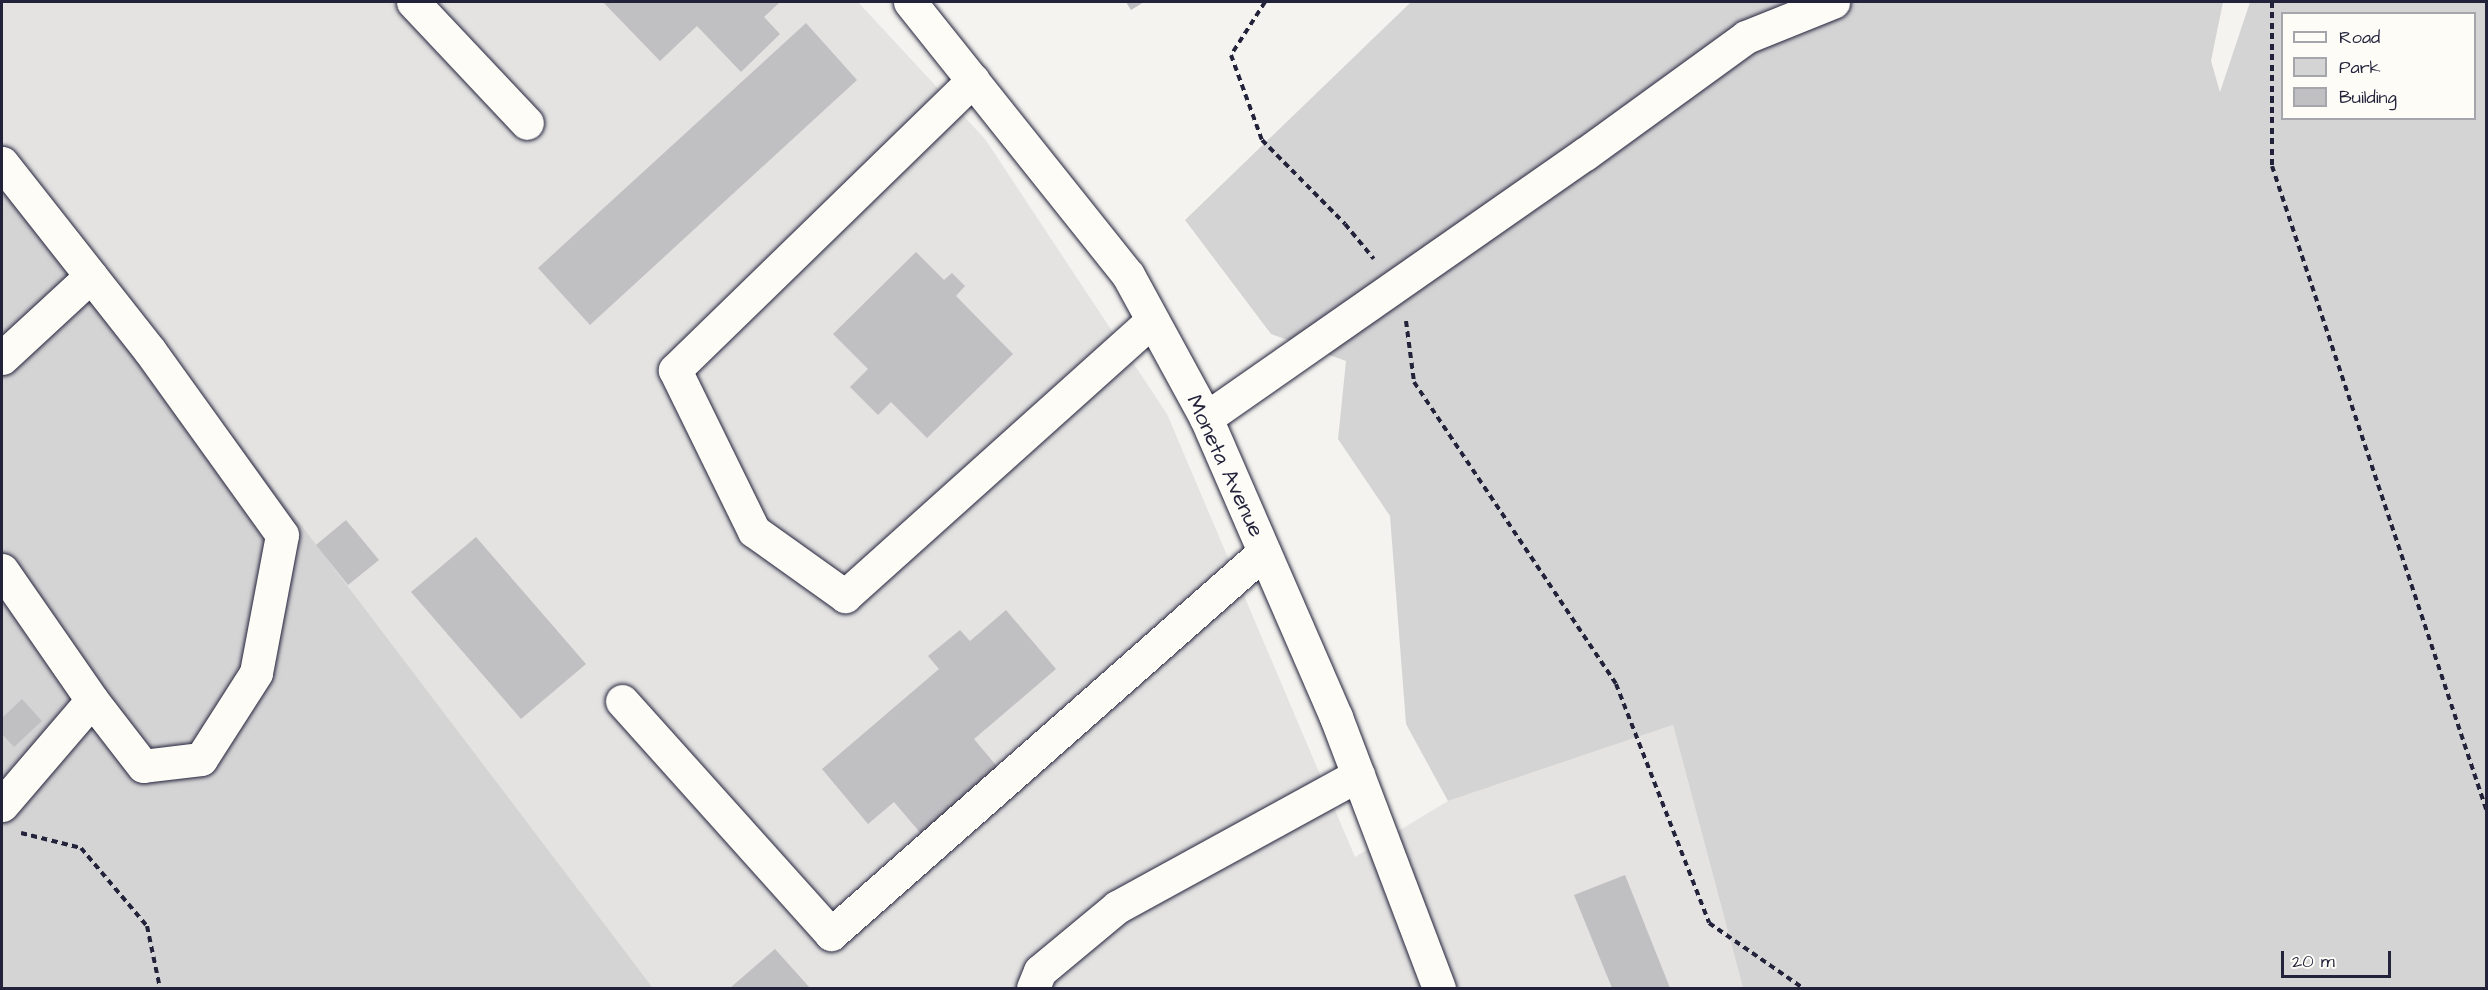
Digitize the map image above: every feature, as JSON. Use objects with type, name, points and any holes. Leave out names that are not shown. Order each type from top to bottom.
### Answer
[{"type":"street","points":[[413,2],[526,123]]},
{"type":"street","points":[[1206,418],[1586,154],[1746,37],[1833,2]]},
{"type":"street","name":"Moneta Avenue","points":[[913,3],[1128,275],[1206,418],[1336,717],[1439,988]]},
{"type":"street","points":[[973,80],[675,370],[754,531],[845,596],[1152,321]]},
{"type":"street","points":[[2,163],[150,351],[282,535],[256,673],[201,759],[143,766],[92,700],[2,570]]},
{"type":"street","points":[[2,358],[90,276]]},
{"type":"street","points":[[622,701],[831,934],[1264,552]]},
{"type":"street","points":[[7,818],[92,700]]},
{"type":"street","points":[[1034,988],[1040,971],[1117,907],[1358,776]]},
{"type":"path","points":[[1265,2],[1232,55],[1262,140],[1345,224],[1395,285],[1407,325],[1414,382],[1616,684],[1709,923],[1803,988]]},
{"type":"path","points":[[2272,2],[2272,166],[2487,809]]},
{"type":"path","points":[[7,818],[81,848],[147,926],[160,988]]},
{"type":"shaded area","points":[[2,2],[858,2],[985,139],[1167,414],[1355,857],[1448,801],[1673,725],[1743,988],[653,988],[358,602],[2,145]]},
{"type":"green space","points":[[1411,2],[2223,2],[2211,61],[2220,92],[2250,2],[2486,2],[2486,988],[1743,988],[1673,725],[1448,801],[1406,724],[1390,516],[1338,439],[1346,361],[1271,334],[1185,220]]},
{"type":"green space","points":[[2,143],[235,438],[653,988],[2,988]]},
{"type":"building","points":[[603,2],[780,2],[764,17],[780,34],[741,72],[697,26],[660,61]]},
{"type":"building","points":[[1126,2],[1144,2],[1131,10]]},
{"type":"building","points":[[806,23],[857,80],[590,325],[538,268]]},
{"type":"building","points":[[916,252],[944,280],[952,273],[965,286],[956,296],[1013,354],[927,438],[891,402],[878,415],[850,387],[868,369],[833,334]]},
{"type":"building","points":[[346,520],[379,560],[348,585],[316,545]]},
{"type":"building","points":[[476,537],[586,664],[521,719],[411,592]]},
{"type":"building","points":[[1006,610],[1056,669],[974,739],[1000,770],[923,836],[894,802],[868,824],[822,769],[939,669],[928,656],[960,630],[970,641]]},
{"type":"building","points":[[22,699],[42,721],[14,747],[2,734],[2,718]]},
{"type":"building","points":[[1625,875],[1670,988],[1612,988],[1574,895]]},
{"type":"building","points":[[775,949],[810,988],[730,988]]}]
